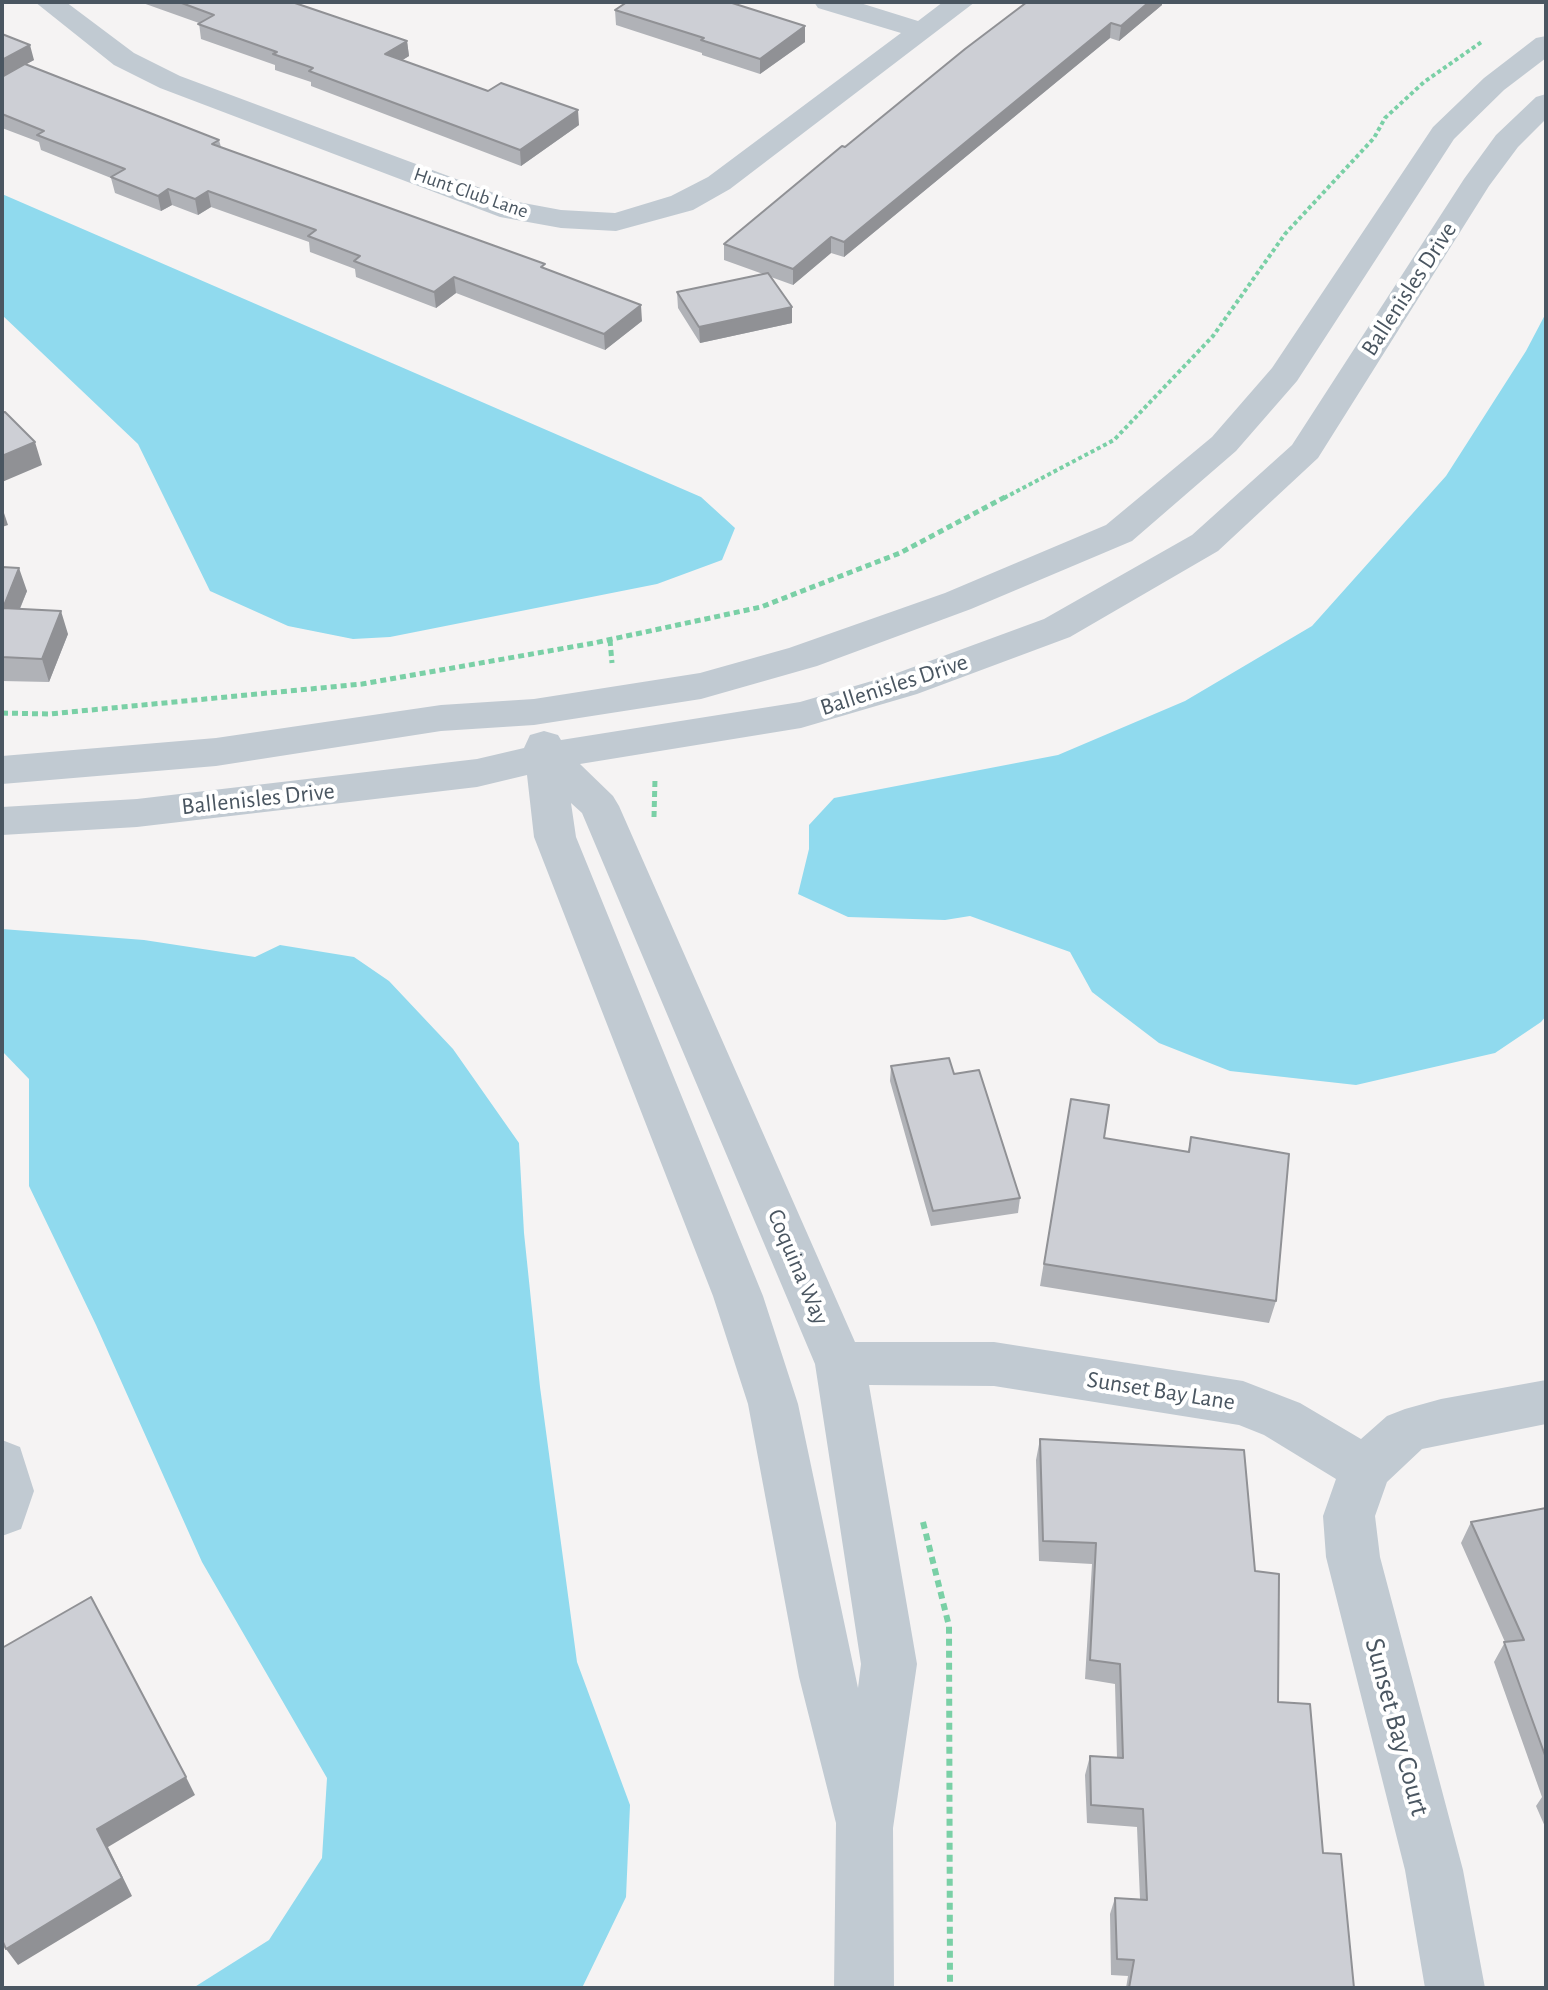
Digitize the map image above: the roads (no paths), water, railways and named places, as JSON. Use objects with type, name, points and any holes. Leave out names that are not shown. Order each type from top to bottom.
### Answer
[{"type":"street","name":"Hunt Club Lane","points":[[49,2],[124,59],[170,82],[511,210],[561,219],[616,222],[682,203],[702,193],[961,2]]},
{"type":"street","points":[[828,2],[922,31]]},
{"type":"street","name":"Ballenisles Drive","points":[[2,821],[137,813],[477,773],[540,734],[803,657],[958,601],[1119,533],[1224,444],[1285,374],[1443,133],[1494,84],[1546,44]]},
{"type":"street","name":"Ballenisles Drive","points":[[2,770],[216,752],[441,718],[540,734],[801,715],[903,685],[1057,628],[1205,543],[1306,451],[1475,185],[1507,141],[1546,103]]},
{"type":"street","name":"Coquina Way","points":[[540,734],[599,806],[840,1364],[889,1664],[864,1828],[864,1988]]},
{"type":"street","name":"Coquina Way","points":[[540,734],[555,837],[738,1296],[773,1404],[827,1677],[864,1828]]},
{"type":"street","name":"Sunset Bay Lane","points":[[840,1364],[994,1364],[1243,1403],[1282,1419],[1365,1469]]},
{"type":"street","points":[[1365,1469],[1405,1432],[1441,1421],[1546,1402]]},
{"type":"street","points":[[2,1463],[8,1491],[2,1512]]},
{"type":"street","name":"Sunset Bay Court","points":[[1365,1469],[1349,1516],[1353,1557],[1434,1870],[1455,1988]]},
{"type":"water","points":[[2,194],[701,497],[735,528],[722,560],[657,584],[390,637],[353,639],[288,626],[210,591],[138,444],[2,315]]},
{"type":"water","points":[[1546,313],[1546,1016],[1541,1022],[1495,1053],[1356,1085],[1230,1071],[1159,1043],[1092,992],[1070,952],[970,916],[945,920],[848,917],[798,894],[809,849],[809,825],[834,798],[1058,755],[1185,701],[1312,626],[1446,476],[1526,351]]},
{"type":"water","points":[[2,929],[144,940],[255,957],[280,945],[354,957],[389,981],[453,1049],[519,1143],[524,1233],[540,1387],[577,1662],[630,1805],[626,1897],[582,1988],[193,1988],[269,1940],[322,1858],[327,1778],[202,1562],[96,1325],[29,1186],[29,1079],[2,1051]]}]
